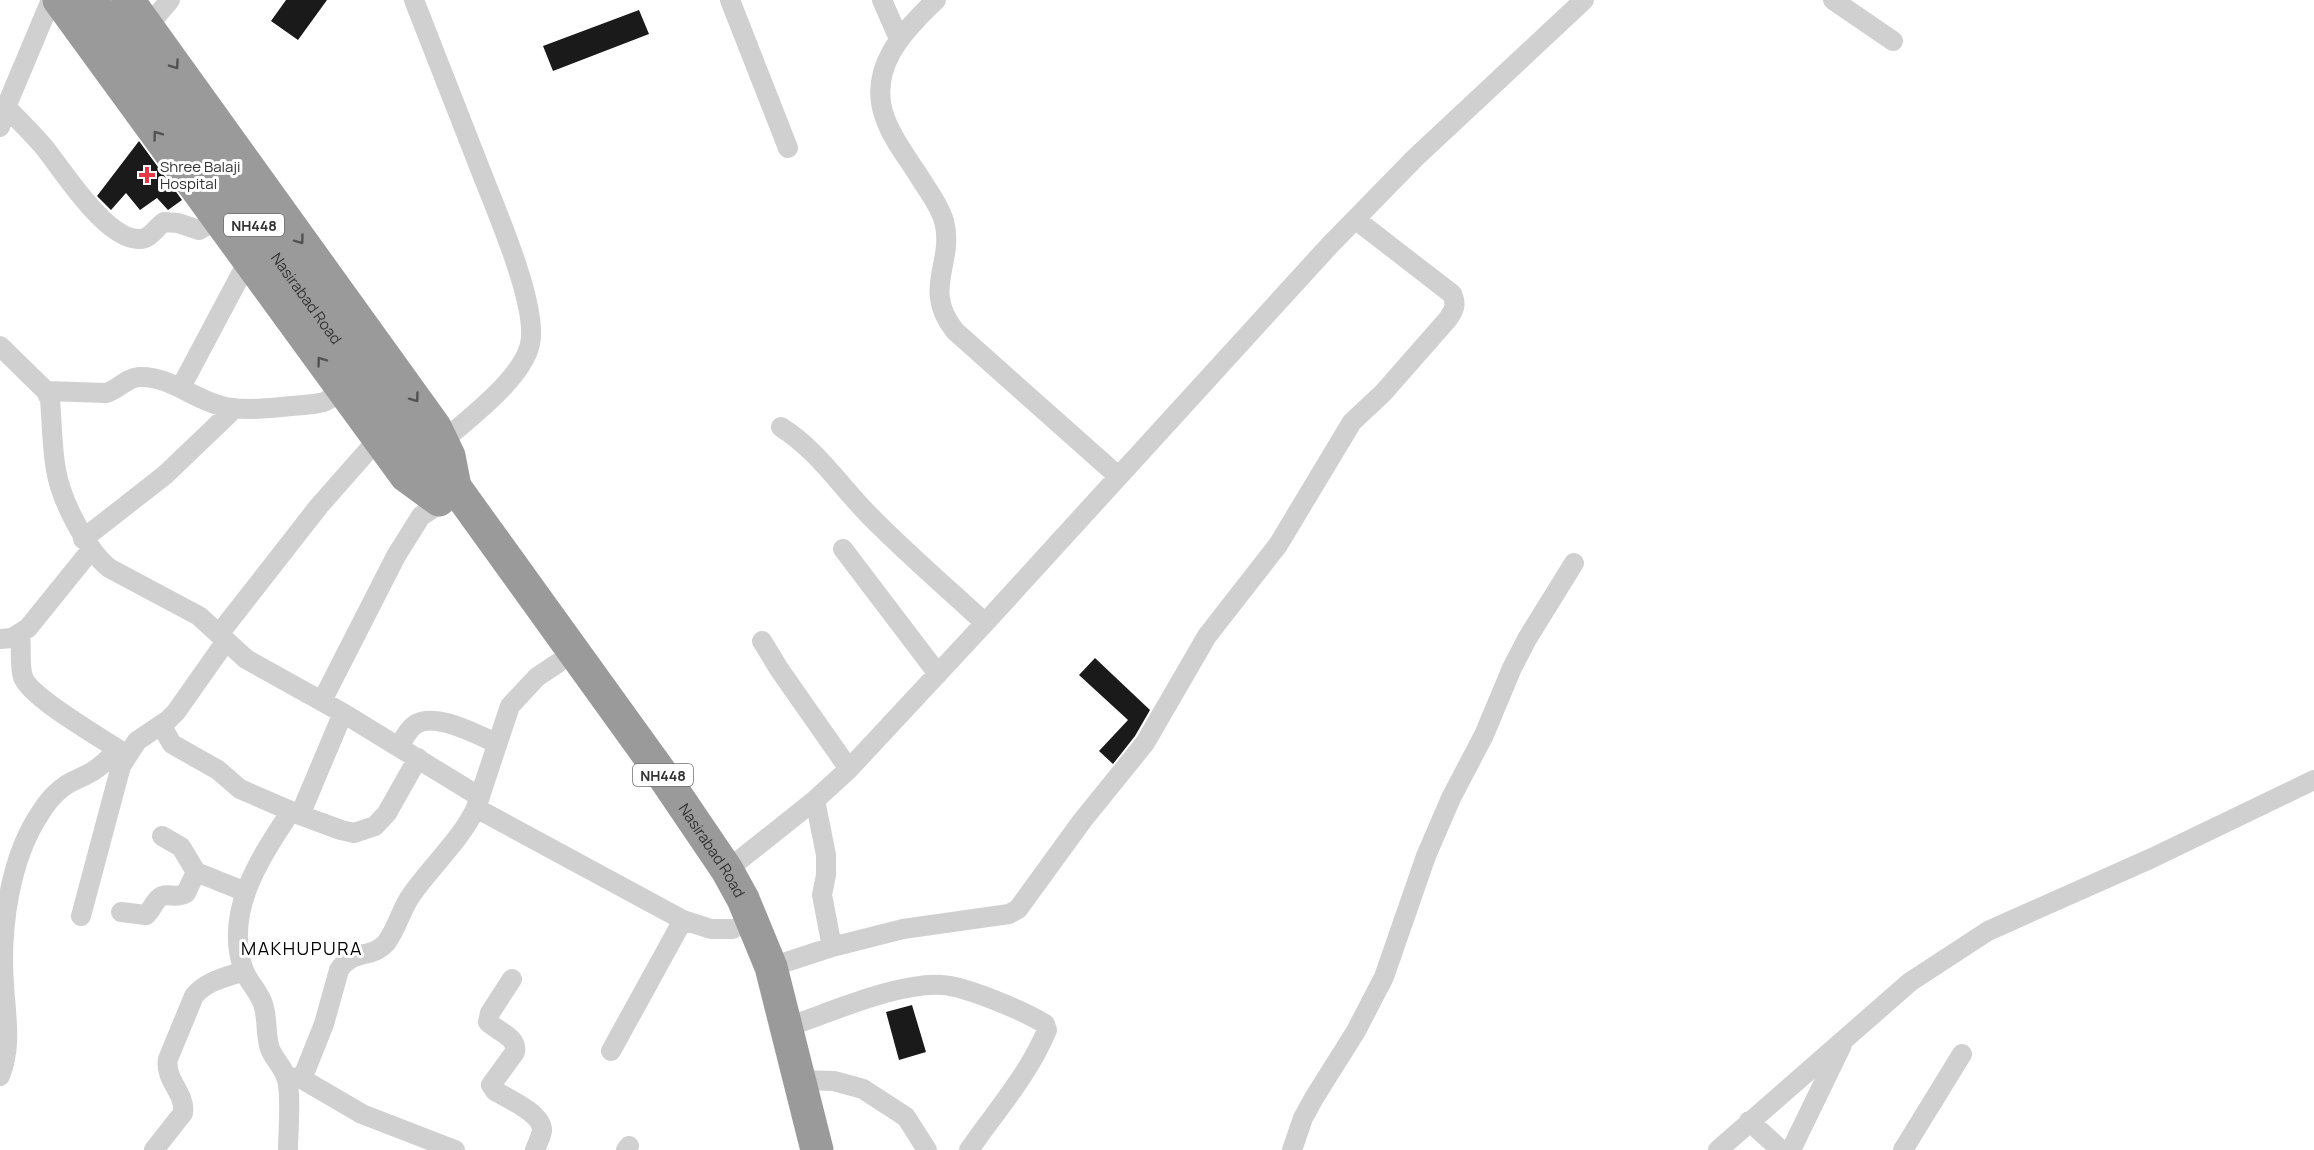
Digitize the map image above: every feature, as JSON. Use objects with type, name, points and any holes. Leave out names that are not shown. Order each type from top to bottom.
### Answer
[{"type":"highway","points":[[59,0],[406,476],[445,497]]},
{"type":"highway","name":"Nasirabad Road","points":[[91,0],[137,38],[430,445],[445,497],[694,856],[714,890],[751,970],[796,1150]]},
{"type":"highway","points":[[128,0],[137,38]]},
{"type":"highway","name":"Nasirabad Road","points":[[445,497],[644,748],[727,870],[755,926],[771,967],[817,1150]]},
{"type":"street","points":[[0,127],[6,107],[51,0]]},
{"type":"street","points":[[137,38],[170,0]]},
{"type":"street","points":[[414,0],[509,244],[524,290],[531,324],[531,344],[521,366],[508,382],[430,445]]},
{"type":"street","points":[[730,0],[788,148]]},
{"type":"street","points":[[882,0],[899,39]]},
{"type":"street","points":[[936,0],[899,39],[886,59],[881,78],[880,100],[895,139],[937,204],[944,220],[946,237],[939,304],[945,318],[955,331],[1118,476]]},
{"type":"street","points":[[727,870],[815,800],[849,769],[986,623],[1355,219],[1415,158],[1584,0]]},
{"type":"street","points":[[1833,0],[1893,41]]},
{"type":"street","points":[[6,107],[37,139],[102,218],[125,236],[136,240],[145,239],[164,222],[170,221],[199,230],[218,220]]},
{"type":"street","points":[[771,967],[832,947],[903,929],[1009,914],[1018,909],[1082,820],[1145,743],[1207,636],[1278,544],[1352,422],[1383,393],[1448,319],[1454,309],[1455,301],[1452,294],[1355,219]]},
{"type":"street","points":[[181,387],[248,261]]},
{"type":"street","points":[[0,346],[46,391],[50,400],[57,473],[87,544],[109,568],[199,616],[246,659],[399,747],[478,802],[683,920],[704,927],[733,929]]},
{"type":"street","points":[[46,391],[106,393],[127,381],[145,377],[181,387],[212,403],[235,408],[314,404],[324,402],[343,392]]},
{"type":"street","points":[[0,639],[20,635],[28,628],[87,544],[165,476],[235,408]]},
{"type":"street","points":[[781,427],[801,440],[818,456],[874,520],[986,623]]},
{"type":"street","points":[[0,1076],[8,1042],[4,984],[5,922],[22,850],[40,813],[62,788],[88,775],[161,725],[176,712],[223,638],[307,520],[378,439]]},
{"type":"street","points":[[322,701],[396,556],[421,516],[445,497]]},
{"type":"street","points":[[843,549],[938,674]]},
{"type":"street","points":[[1292,1150],[1303,1118],[1356,1031],[1384,976],[1430,847],[1451,798],[1484,735],[1512,668],[1527,639],[1574,563]]},
{"type":"street","points":[[20,635],[21,670],[28,686],[44,700],[122,752]]},
{"type":"street","points":[[762,641],[778,669],[849,769]]},
{"type":"street","points":[[288,1150],[294,1078],[320,1037],[343,964],[349,958],[371,952],[385,944],[412,894],[464,832],[478,802],[510,706],[537,677],[558,663]]},
{"type":"street","points":[[343,713],[296,813],[260,859],[246,892],[238,927],[240,956],[244,971],[263,1001],[269,1046],[294,1078],[362,1114],[455,1150]]},
{"type":"street","points":[[399,747],[409,730],[428,720],[446,723],[497,743]]},
{"type":"street","points":[[161,725],[167,738],[180,750],[218,770],[240,789],[341,830],[354,832],[365,831],[387,813],[418,759]]},
{"type":"street","points":[[81,916],[122,752]]},
{"type":"street","points":[[1718,1150],[1910,982],[1988,931],[2152,858],[2314,780]]},
{"type":"street","points":[[815,800],[826,855],[826,875],[822,895],[832,947]]},
{"type":"street","points":[[162,836],[181,847],[196,872],[246,892]]},
{"type":"street","points":[[121,912],[146,915],[160,897],[165,895],[176,897],[186,893],[196,872]]},
{"type":"street","points":[[611,1051],[683,920]]},
{"type":"street","points":[[154,1150],[183,1113],[182,1100],[166,1067],[194,996],[200,988],[208,984],[244,971]]},
{"type":"street","points":[[512,979],[490,1012],[488,1022],[513,1040],[516,1048],[491,1085],[495,1091],[536,1116],[542,1131],[535,1150]]},
{"type":"street","points":[[787,1028],[904,988],[942,985],[977,994],[1045,1024],[1047,1030],[1043,1039],[1020,1080],[969,1150]]},
{"type":"street","points":[[1791,1150],[1846,1037]]},
{"type":"street","points":[[1903,1150],[1962,1054]]},
{"type":"street","points":[[799,1080],[834,1081],[863,1089],[906,1117],[927,1150]]},
{"type":"street","points":[[1749,1121],[1781,1150]]},
{"type":"building","points":[[286,0],[327,0],[298,40],[271,21]]},
{"type":"building","points":[[639,10],[649,34],[553,71],[543,46]]},
{"type":"building","points":[[139,141],[182,200],[168,210],[157,198],[140,210],[126,193],[111,210],[97,196]]},
{"type":"building","points":[[1095,658],[1150,710],[1135,736],[1113,764],[1099,751],[1128,720],[1079,675]]},
{"type":"building","points":[[912,1005],[926,1052],[899,1060],[886,1012]]},
{"type":"place","name":"Shree Balaji Hospital","points":[[147,175]]},
{"type":"district","name":"MAKHUPURA","points":[[302,948]]}]
